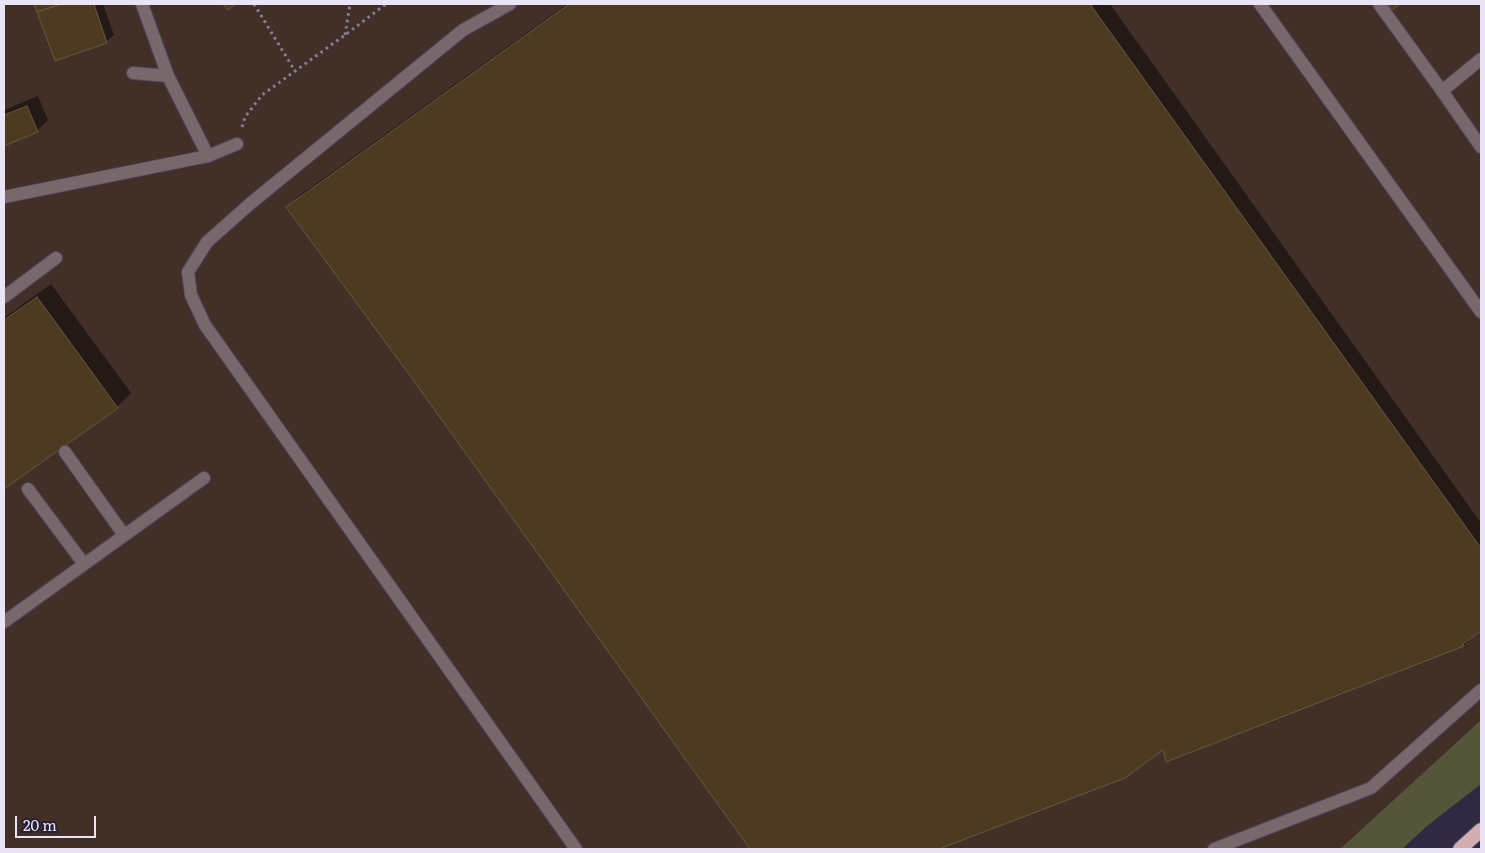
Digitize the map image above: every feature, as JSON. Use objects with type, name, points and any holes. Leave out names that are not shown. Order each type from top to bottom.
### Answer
[{"type":"highway","points":[[1460,849],[1481,830]]},
{"type":"street","points":[[142,4],[168,76],[208,156]]},
{"type":"street","points":[[510,4],[463,30],[250,203],[207,242],[188,272],[192,295],[205,326],[576,849]]},
{"type":"street","points":[[1260,4],[1481,312]]},
{"type":"street","points":[[1379,4],[1481,147]]},
{"type":"street","points":[[1442,91],[1481,59]]},
{"type":"street","points":[[133,73],[168,76]]},
{"type":"street","points":[[4,197],[208,156],[237,144]]},
{"type":"street","points":[[4,297],[56,258]]},
{"type":"street","points":[[65,452],[124,535]]},
{"type":"street","points":[[4,622],[204,478]]},
{"type":"street","points":[[28,490],[84,564]]},
{"type":"street","points":[[1214,849],[1370,788],[1481,690]]},
{"type":"path","points":[[254,4],[295,71]]},
{"type":"path","points":[[345,35],[350,4]]},
{"type":"path","points":[[237,144],[245,117],[262,95],[386,4]]},
{"type":"shaded area","points":[[4,4],[1481,4],[1481,720],[1340,849],[4,849]]},
{"type":"green space","points":[[1481,720],[1481,784],[1427,826],[1402,849],[1340,849]]},
{"type":"building","points":[[34,4],[61,4],[37,12]]},
{"type":"building","points":[[61,4],[94,4],[107,43],[55,61],[37,12]]},
{"type":"building","points":[[223,4],[236,4],[228,10]]},
{"type":"building","points":[[569,4],[1090,4],[1481,548],[1481,631],[1463,644],[1464,646],[1166,762],[1163,750],[1125,778],[939,849],[750,849],[411,377],[286,207]]},
{"type":"building","points":[[1388,4],[1400,4],[1392,10]]},
{"type":"building","points":[[27,106],[38,132],[4,146],[4,115]]},
{"type":"building","points":[[37,297],[118,408],[4,489],[4,320]]}]
